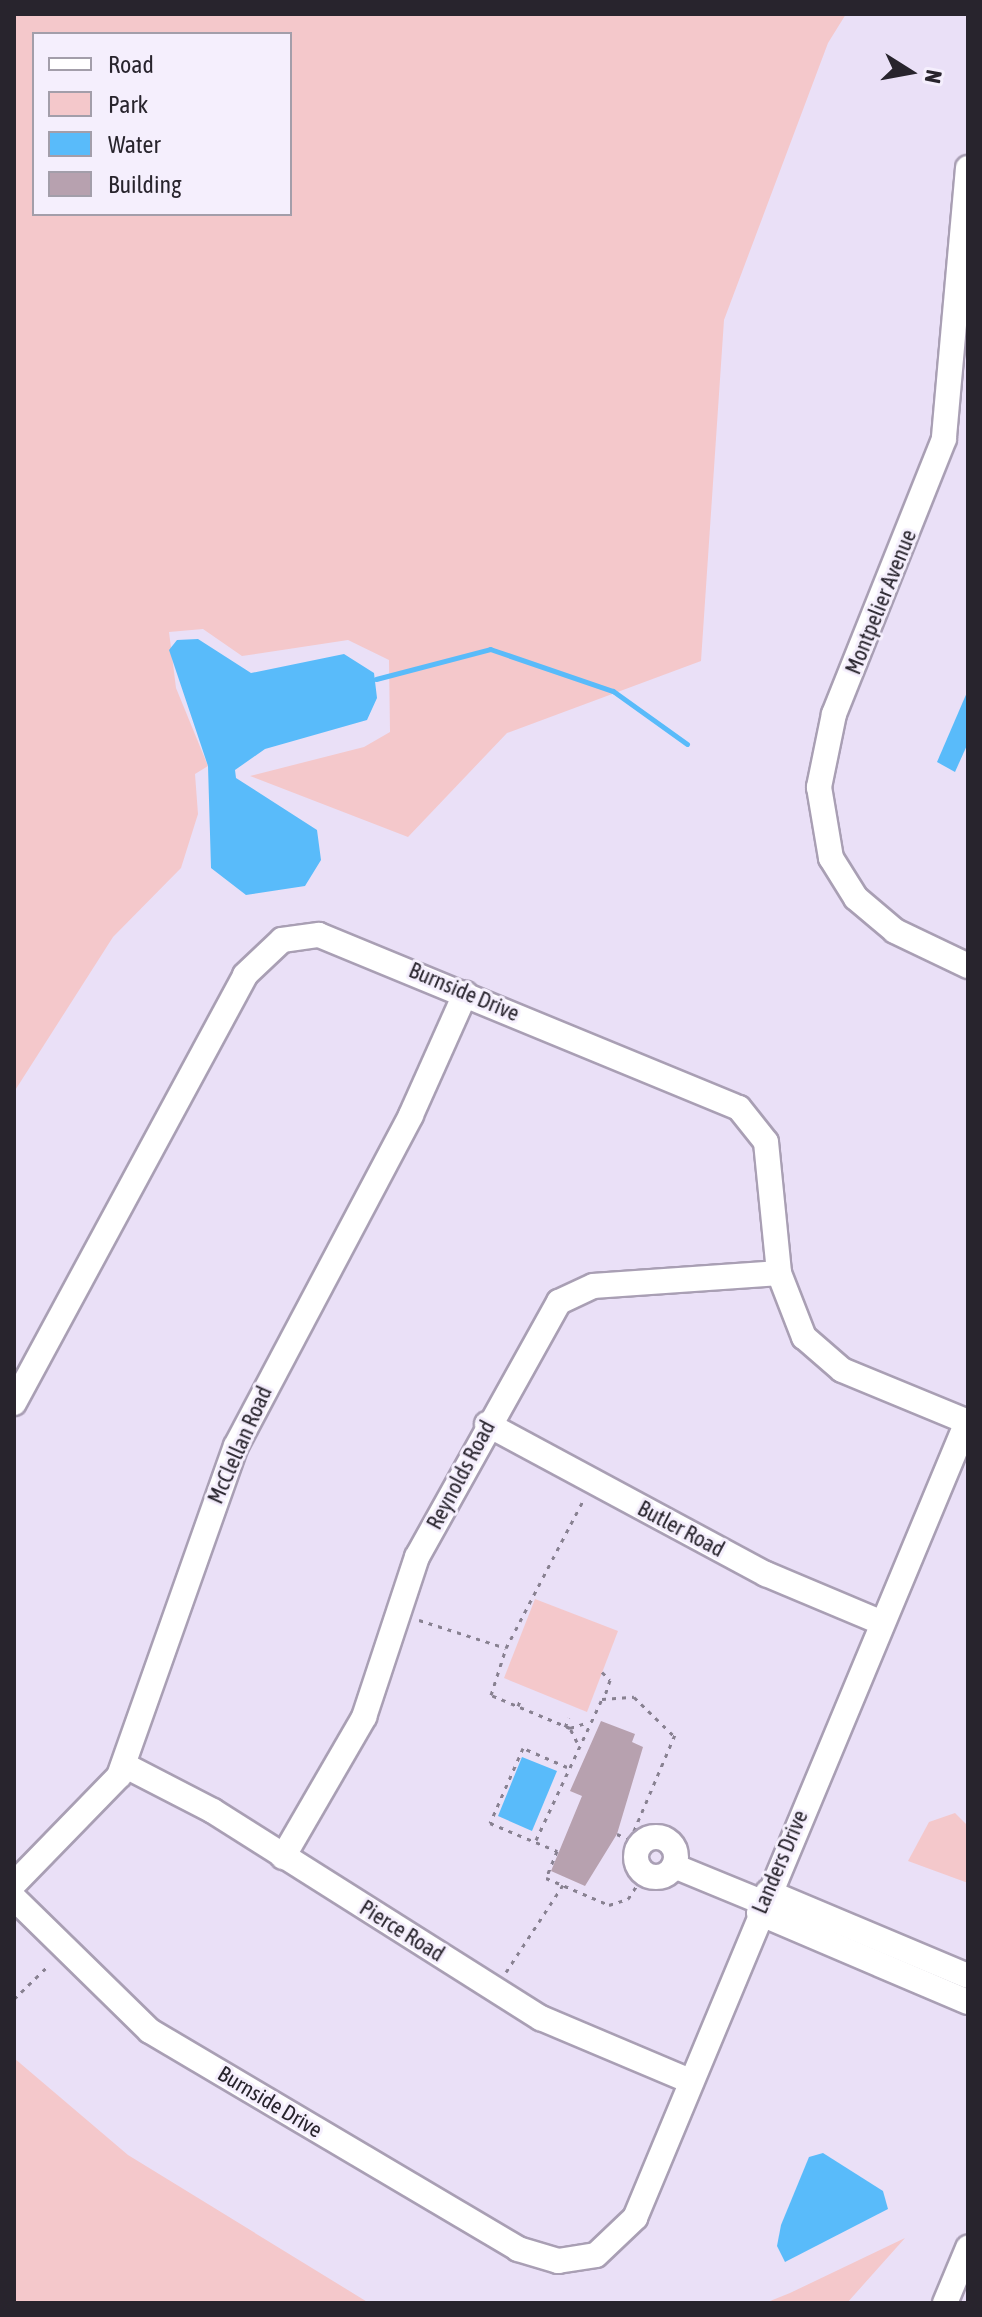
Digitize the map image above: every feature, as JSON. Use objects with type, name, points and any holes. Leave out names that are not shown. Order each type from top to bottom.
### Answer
[{"type":"street","name":"Montpelier Avenue","points":[[968,168],[944,439],[834,714],[819,787],[831,858],[856,898],[895,931],[968,966]]},
{"type":"street","name":"Burnside Drive","points":[[14,1403],[261,955],[282,940],[330,936],[748,1116],[770,1158],[779,1273],[790,1318],[818,1353],[968,1422]]},
{"type":"street","name":"McClellan Road","points":[[14,1884],[124,1765],[236,1446],[411,1115],[465,994]]},
{"type":"street","name":"Reynolds Road","points":[[283,1857],[364,1717],[417,1557],[542,1325],[580,1289],[779,1273]]},
{"type":"street","name":"Landers Drive","points":[[558,2261],[596,2255],[635,2218],[688,2080],[880,1622],[968,1422]]},
{"type":"street","name":"Butler Road","points":[[487,1424],[766,1574],[880,1622]]},
{"type":"street","name":"Pierce Road","points":[[124,1765],[283,1857],[495,1990],[575,2034],[688,2080]]},
{"type":"street","points":[[664,1838],[675,1853],[674,1866],[664,1875],[644,1874],[636,1863],[629,1840],[664,1838]]},
{"type":"street","points":[[674,1866],[764,1903],[968,1976]]},
{"type":"street","name":"Burnside Drive","points":[[14,1898],[150,2031],[518,2249],[558,2261]]},
{"type":"street","points":[[764,1903],[968,2002]]},
{"type":"street","points":[[945,2303],[966,2259]]},
{"type":"path","points":[[585,1723],[568,1727],[491,1695],[506,1648],[593,1481]]},
{"type":"path","points":[[397,1613],[506,1648]]},
{"type":"path","points":[[535,1842],[585,1723],[604,1698],[610,1680],[602,1672]]},
{"type":"path","points":[[604,1698],[634,1697],[675,1734],[629,1840]]},
{"type":"path","points":[[518,1706],[521,1698]]},
{"type":"path","points":[[569,1718],[568,1727],[577,1742]]},
{"type":"path","points":[[567,1767],[523,1748],[490,1823],[557,1851],[546,1878],[614,1905],[644,1874]]},
{"type":"path","points":[[495,1990],[563,1885]]},
{"type":"path","points":[[14,1999],[53,1961]]},
{"type":"green space","points":[[14,14],[846,14],[828,43],[724,320],[701,661],[507,733],[408,837],[250,776],[364,747],[390,732],[389,660],[348,640],[242,656],[203,629],[169,632],[176,688],[208,766],[195,774],[198,814],[181,868],[113,937],[14,1092]]},
{"type":"green space","points":[[535,1599],[618,1631],[587,1712],[504,1678]]},
{"type":"green space","points":[[955,1813],[968,1826],[968,1883],[908,1861],[929,1822]]},
{"type":"green space","points":[[14,2058],[128,2155],[369,2303],[14,2303]]},
{"type":"green space","points":[[905,2238],[847,2303],[765,2303],[790,2293]]},
{"type":"water","points":[[198,639],[251,673],[344,654],[374,673],[377,698],[367,720],[265,749],[235,770],[236,778],[317,830],[321,860],[305,886],[246,895],[211,868],[208,766],[169,650],[177,640]]},
{"type":"water","points":[[968,690],[968,743],[955,772],[937,762]]},
{"type":"water","points":[[522,1757],[557,1771],[532,1831],[498,1816]]},
{"type":"water","points":[[823,2153],[883,2191],[888,2209],[785,2262],[777,2246],[781,2225],[809,2157]]},
{"type":"building","points":[[601,1721],[635,1734],[632,1742],[643,1747],[617,1834],[585,1886],[551,1871],[582,1796],[570,1791]]},
{"type":"waterway","points":[[376,679],[490,649],[613,691],[687,744]]}]
